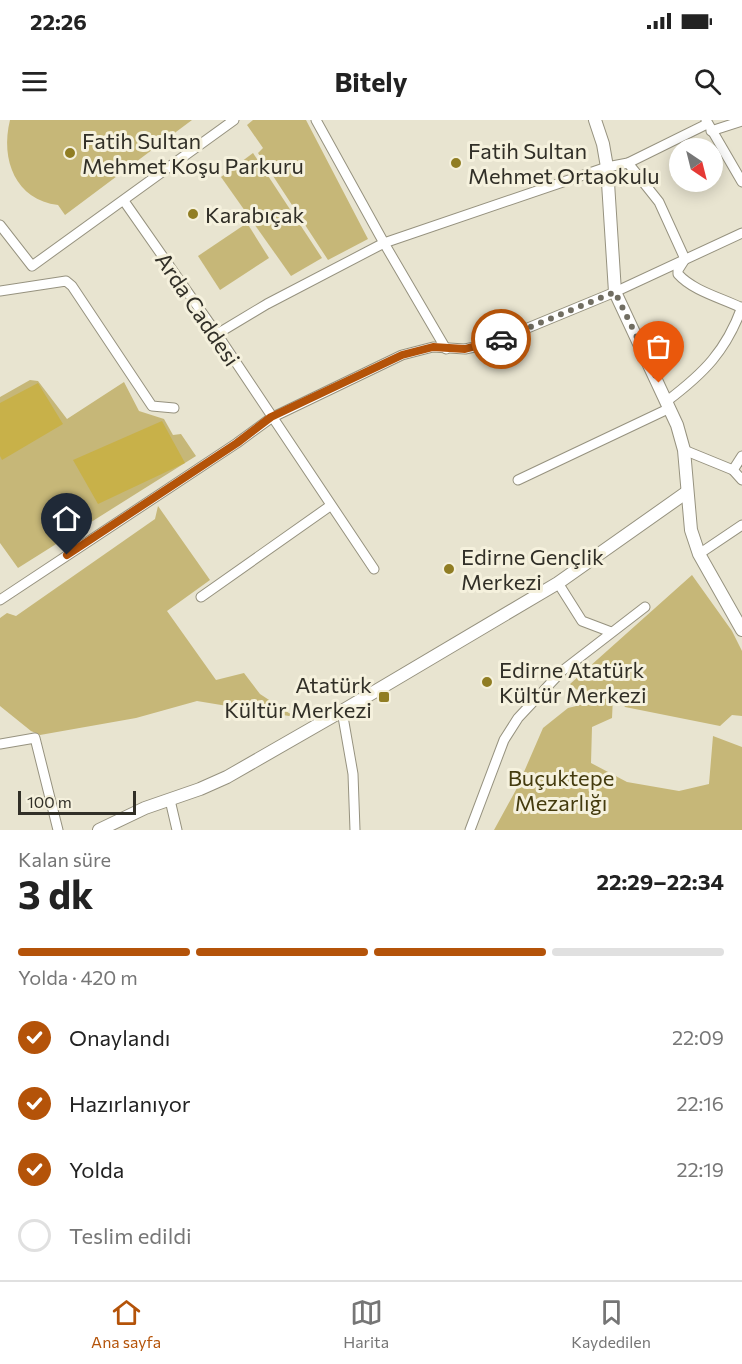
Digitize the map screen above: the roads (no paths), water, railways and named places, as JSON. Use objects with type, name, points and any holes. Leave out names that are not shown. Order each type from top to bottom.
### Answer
[{"type":"main road","points":[[595,120],[603,144],[607,167],[615,292],[669,404],[684,450],[691,530],[699,554],[742,630]]},
{"type":"main road","points":[[99,830],[121,818],[227,777],[342,711],[558,583],[687,492]]},
{"type":"street","points":[[0,225],[32,266],[234,120]]},
{"type":"street","points":[[316,120],[446,349]]},
{"type":"street","points":[[216,334],[267,304],[384,243],[607,167],[628,163],[708,125],[742,121]]},
{"type":"street","points":[[708,125],[742,182]]},
{"type":"street","points":[[628,163],[659,202],[685,259]]},
{"type":"street","name":"Arda Caddesi","points":[[124,201],[374,569]]},
{"type":"street","points":[[0,600],[237,443],[271,417],[402,355],[433,347],[465,349],[489,344],[615,292],[742,233]]},
{"type":"street","points":[[682,279],[678,270],[685,259]]},
{"type":"street","points":[[518,480],[669,404],[717,355],[732,334],[742,308],[682,279],[668,274],[654,274]]},
{"type":"street","points":[[0,291],[66,281],[72,286],[152,405],[174,408]]},
{"type":"street","points":[[684,450],[733,470],[742,480]]},
{"type":"street","points":[[733,470],[742,456]]},
{"type":"street","points":[[201,597],[330,506]]},
{"type":"street","points":[[699,554],[742,525]]},
{"type":"street","points":[[558,583],[582,621],[611,632]]},
{"type":"street","points":[[471,830],[504,740],[518,718],[562,671],[611,632],[626,624],[645,607]]},
{"type":"street","points":[[342,711],[353,774],[355,830]]},
{"type":"street","points":[[0,744],[35,738],[58,830]]},
{"type":"street","points":[[170,800],[177,830]]},
{"type":"place","name":"Fatih Sultan Mehmet Koşu Parkuru","points":[[70,153]]},
{"type":"place","name":"Fatih Sultan Mehmet Ortaokulu","points":[[456,163]]},
{"type":"place","name":"Karabıçak","points":[[193,214]]},
{"type":"place","name":"Edirne Gençlik Merkezi","points":[[449,569]]},
{"type":"place","name":"Edirne Atatürk Kültür Merkezi","points":[[487,682]]},
{"type":"place","name":"Atatürk Kültür Merkezi","points":[[384,697]]},
{"type":"park label","name":"Buçuktepe Mezarlığı","points":[[561,790]]}]
